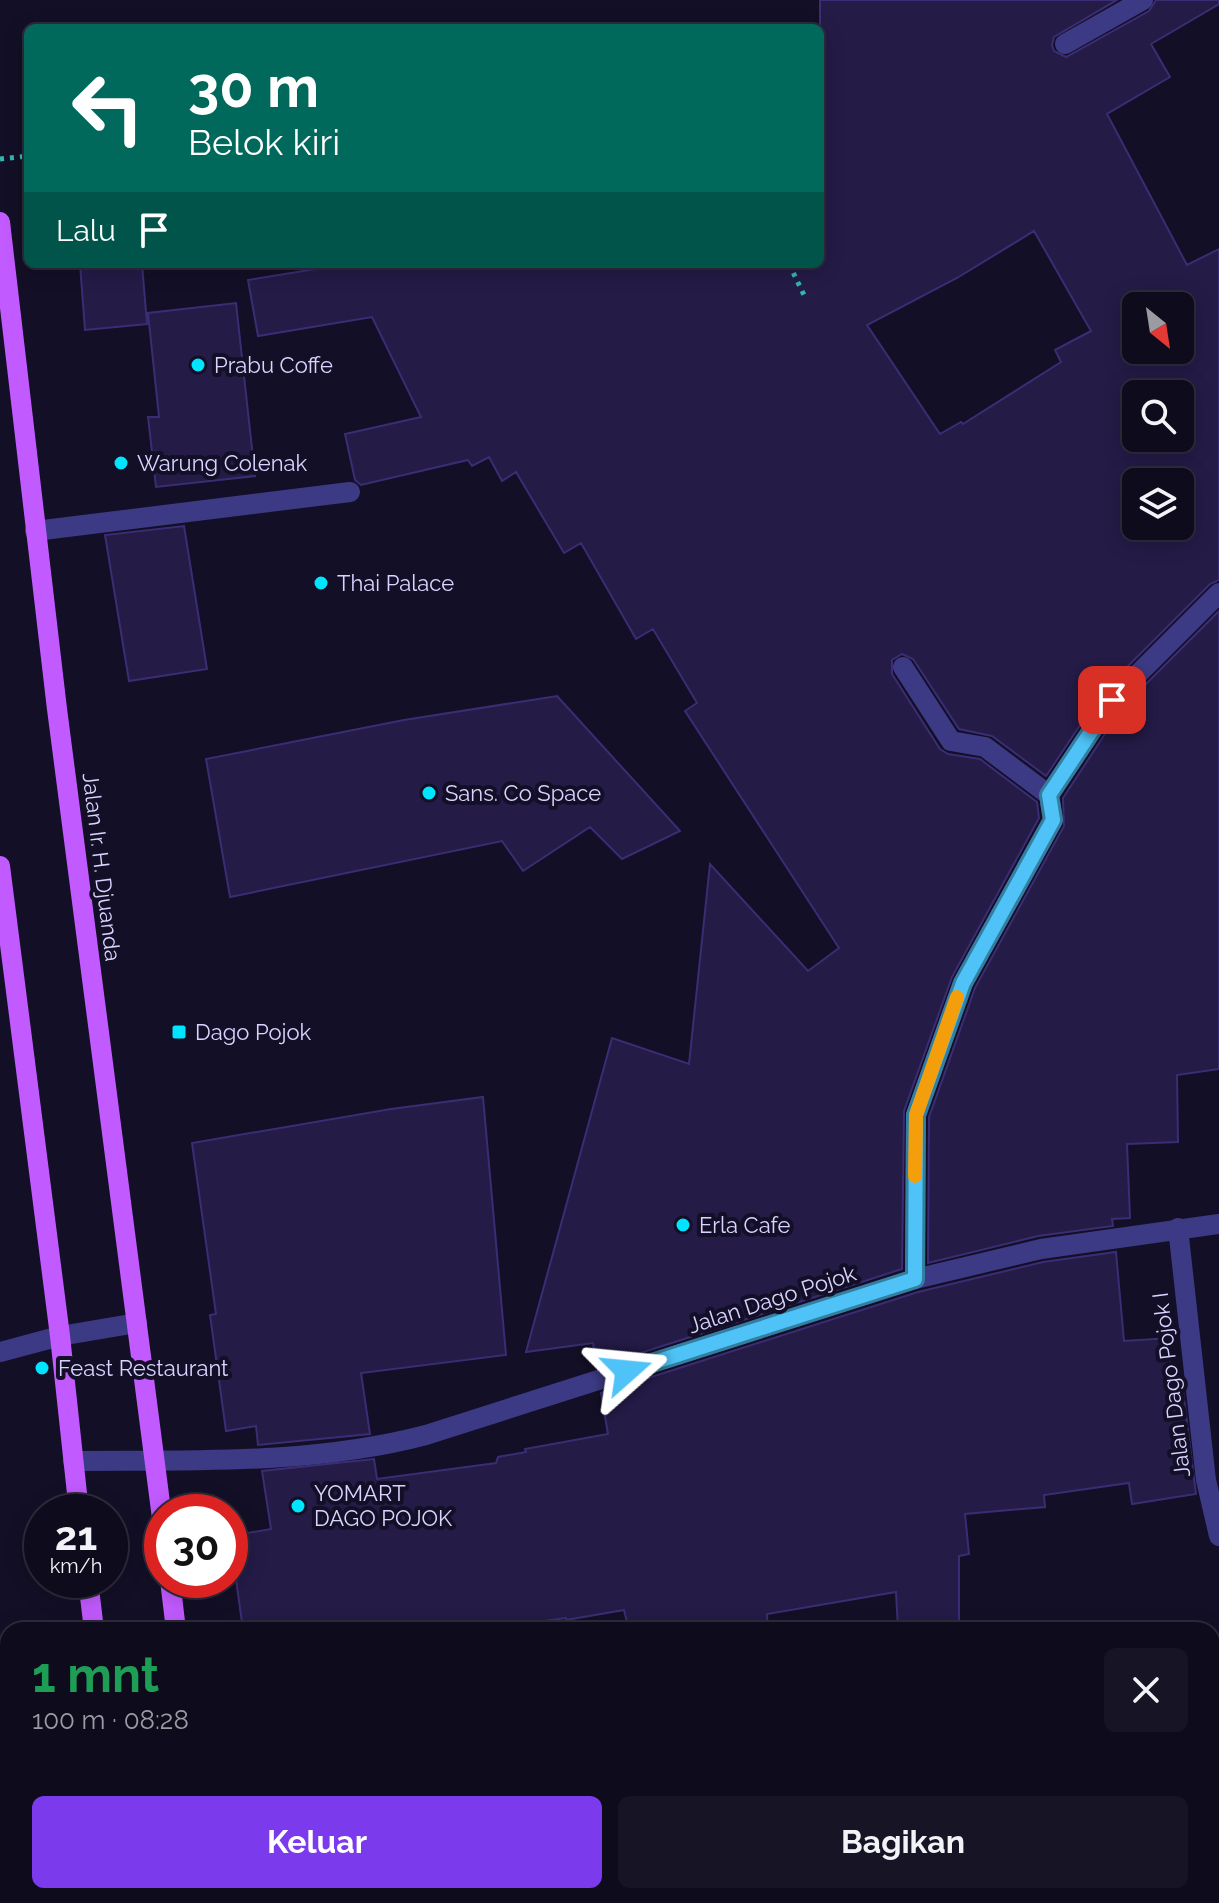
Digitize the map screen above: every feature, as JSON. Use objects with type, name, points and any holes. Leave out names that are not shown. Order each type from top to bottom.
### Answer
[{"type":"main road","name":"Jalan Ir. H. Djuanda","points":[[0,222],[35,531],[159,1494]]},
{"type":"main road","points":[[0,866],[60,1336],[77,1494]]},
{"type":"main road","points":[[90,1598],[93,1622]]},
{"type":"main road","points":[[172,1598],[175,1622]]},
{"type":"street","points":[[1065,44],[1143,0]]},
{"type":"street","points":[[35,531],[350,492]]},
{"type":"street","points":[[915,1279],[916,1115],[963,983],[1053,820],[1049,795],[1112,700],[1219,593]]},
{"type":"street","points":[[903,667],[951,741],[985,747],[1049,795]]},
{"type":"street","name":"Jalan Dago Pojok","points":[[73,1461],[296,1456],[386,1446],[915,1279],[1041,1249],[1219,1224]]},
{"type":"street","name":"Jalan Dago Pojok I","points":[[1178,1228],[1206,1480],[1219,1536]]},
{"type":"street","points":[[0,1352],[60,1336],[137,1323]]},
{"type":"path","points":[[0,159],[24,156]]},
{"type":"path","points":[[791,268],[804,295]]},
{"type":"building","points":[[820,0],[1117,0],[1054,37],[1054,51],[1066,57],[1149,11],[1156,0],[1219,0],[1219,4],[1151,44],[1170,77],[1107,114],[1187,265],[1219,249],[1219,580],[1210,584],[1103,691],[1046,776],[992,736],[959,729],[913,659],[902,654],[892,660],[892,674],[940,749],[948,754],[980,759],[1037,802],[1039,818],[952,977],[904,1111],[902,1269],[597,1367],[593,1343],[526,1352],[612,1038],[689,1064],[710,864],[808,971],[839,948],[685,711],[697,703],[653,629],[636,639],[581,543],[564,553],[516,472],[502,481],[489,457],[472,466],[468,460],[361,485],[355,480],[345,434],[421,417],[372,317],[258,336],[248,280],[322,268],[824,268],[824,24],[820,24]],"holes":[[[1034,231],[1091,331],[1055,350],[1061,362],[963,424],[961,422],[940,434],[867,325],[957,278]]]},
{"type":"building","points":[[80,268],[142,268],[147,324],[85,330]]},
{"type":"building","name":"Prabu Coffe","points":[[236,303],[255,476],[156,487],[148,417],[159,417],[148,313]]},
{"type":"building","points":[[184,526],[207,669],[129,681],[105,535]]},
{"type":"building","points":[[1219,611],[1219,1069],[1177,1075],[1178,1142],[1127,1144],[1130,1218],[1112,1219],[1113,1226],[1038,1236],[928,1263],[929,1117],[975,988],[1064,826],[1063,798],[1122,708]]},
{"type":"building","name":"Sans. Co Space","points":[[557,696],[680,831],[622,859],[590,827],[523,871],[502,841],[230,897],[206,759],[404,720]]},
{"type":"building","points":[[483,1097],[506,1355],[361,1373],[370,1434],[258,1445],[256,1426],[226,1431],[210,1315],[216,1314],[192,1143],[391,1109]]},
{"type":"building","points":[[1116,1252],[1124,1341],[1169,1338],[1171,1392],[1183,1391],[1196,1494],[1132,1504],[1129,1483],[1044,1495],[1045,1507],[965,1514],[969,1554],[959,1556],[959,1622],[898,1622],[896,1592],[767,1614],[768,1622],[627,1622],[624,1610],[538,1622],[242,1622],[239,1598],[248,1598],[248,1533],[271,1529],[262,1471],[374,1459],[377,1479],[496,1463],[498,1457],[526,1452],[525,1449],[608,1434],[601,1393],[918,1292],[1043,1262]]},
{"type":"slow traffic","points":[[915,1176],[916,1115],[957,997]]},
{"type":"place","name":"Prabu Coffe","points":[[198,365]]},
{"type":"place","name":"Warung Colenak","points":[[121,463]]},
{"type":"place","name":"Thai Palace","points":[[321,583]]},
{"type":"place","name":"Sans. Co Space","points":[[429,793]]},
{"type":"place","name":"Dago Pojok","points":[[179,1032]]},
{"type":"place","name":"Erla Cafe","points":[[683,1225]]},
{"type":"place","name":"Feast Restaurant","points":[[42,1368]]},
{"type":"place","name":"YOMART DAGO POJOK","points":[[298,1506]]},
{"type":"route","points":[[627,1371],[915,1279],[916,1115],[963,983],[1053,820],[1049,795],[1112,700]]}]
